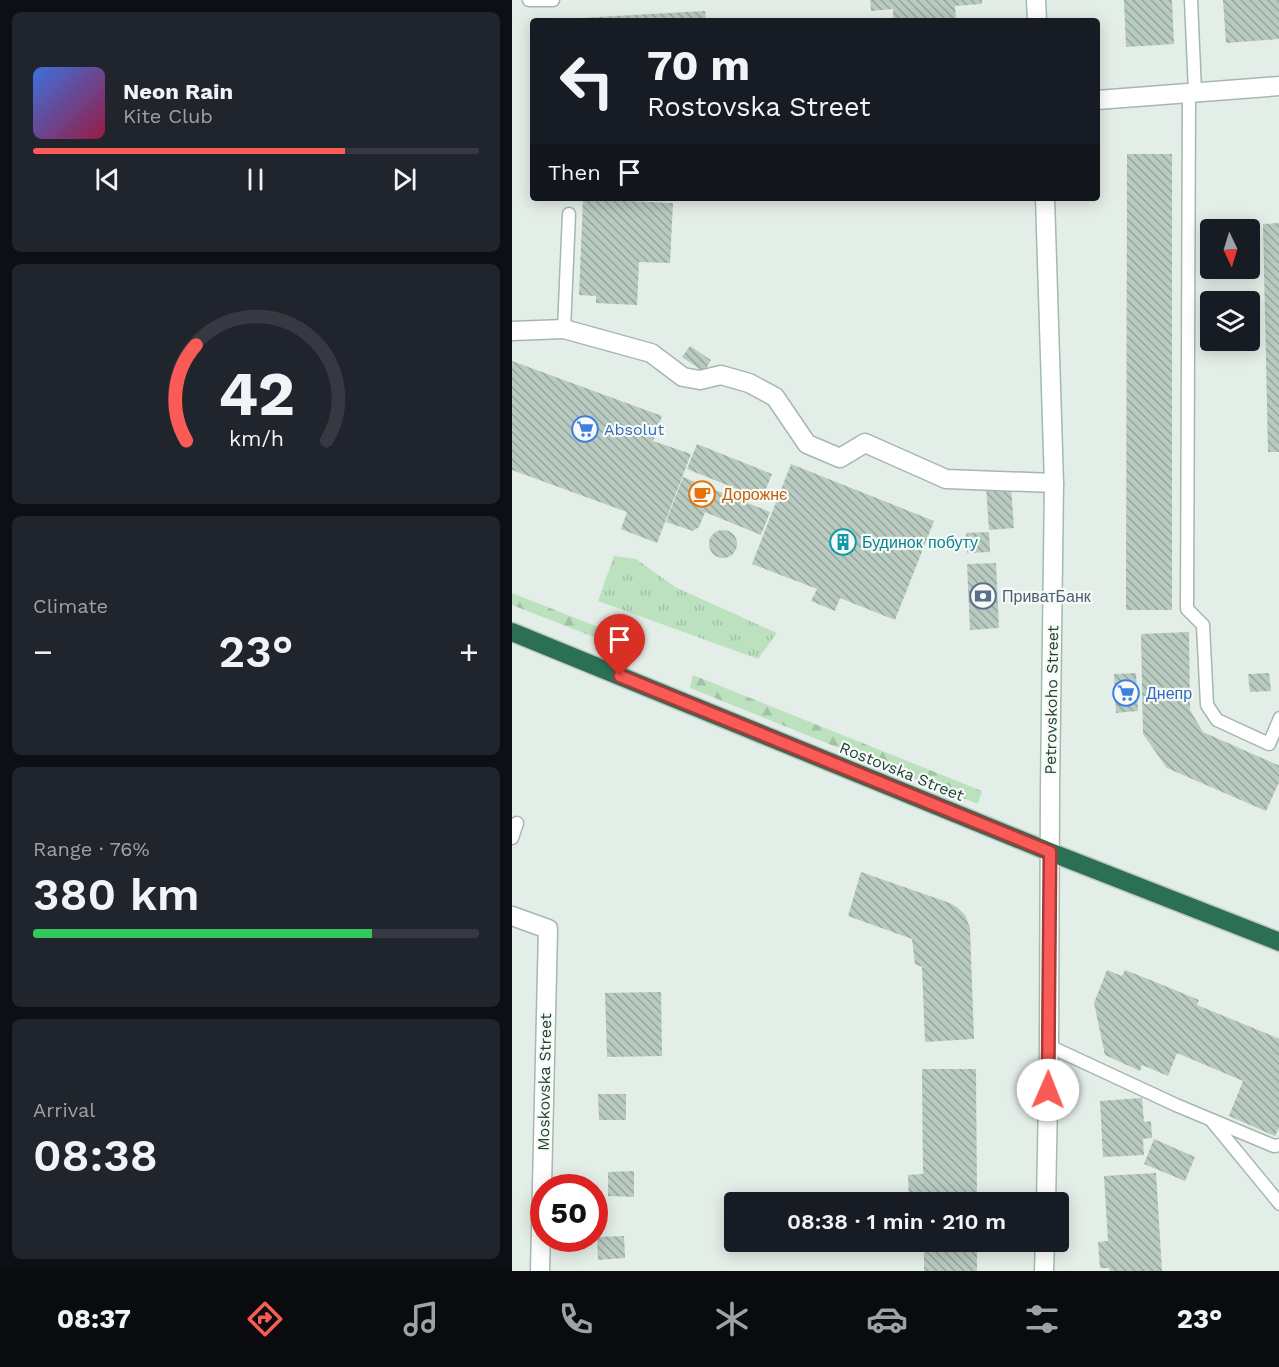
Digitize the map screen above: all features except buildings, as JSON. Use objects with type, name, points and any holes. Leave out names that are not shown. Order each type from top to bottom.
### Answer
[{"type":"highway","name":"Rostovska Street","points":[[512,632],[1050,852],[1280,942]]},
{"type":"street","points":[[1036,0],[1037,18]]},
{"type":"street","points":[[1100,100],[1280,86]]},
{"type":"street","name":"Petrovskoho Street","points":[[1045,201],[1054,483],[1046,1192]]},
{"type":"street","points":[[512,331],[564,328],[651,353],[683,377],[700,380],[721,375],[749,383],[775,397],[807,444],[840,458],[865,443],[946,479],[1054,483]]},
{"type":"street","name":"Moskovska Street","points":[[512,916],[548,929],[540,1271]]},
{"type":"street","points":[[1044,1271],[1045,1252]]},
{"type":"lane","points":[[529,0],[553,0]]},
{"type":"lane","points":[[1190,0],[1192,92],[1187,609],[1203,625],[1207,705],[1217,720],[1269,744],[1280,718]]},
{"type":"lane","points":[[564,328],[569,214]]},
{"type":"lane","points":[[512,838],[518,823]]},
{"type":"lane","points":[[1049,1046],[1176,1105],[1274,1146],[1280,1145]]},
{"type":"lane","points":[[1210,1119],[1280,1204]]},
{"type":"green space","points":[[614,556],[636,559],[675,587],[777,633],[758,659],[598,601]]},
{"type":"green space","points":[[512,593],[626,638],[622,648],[512,605]]},
{"type":"green space","points":[[693,675],[982,791],[978,804],[690,688]]},
{"type":"place","name":"Absolut","points":[[585,429]]},
{"type":"place","name":"Дорожнє","points":[[702,494]]},
{"type":"place","name":"Будинок побуту","points":[[843,542]]},
{"type":"place","name":"ПриватБанк","points":[[983,596]]},
{"type":"place","name":"Днепр","points":[[1126,693]]},
{"type":"route","points":[[620,676],[1050,852],[1048,1090]]}]
